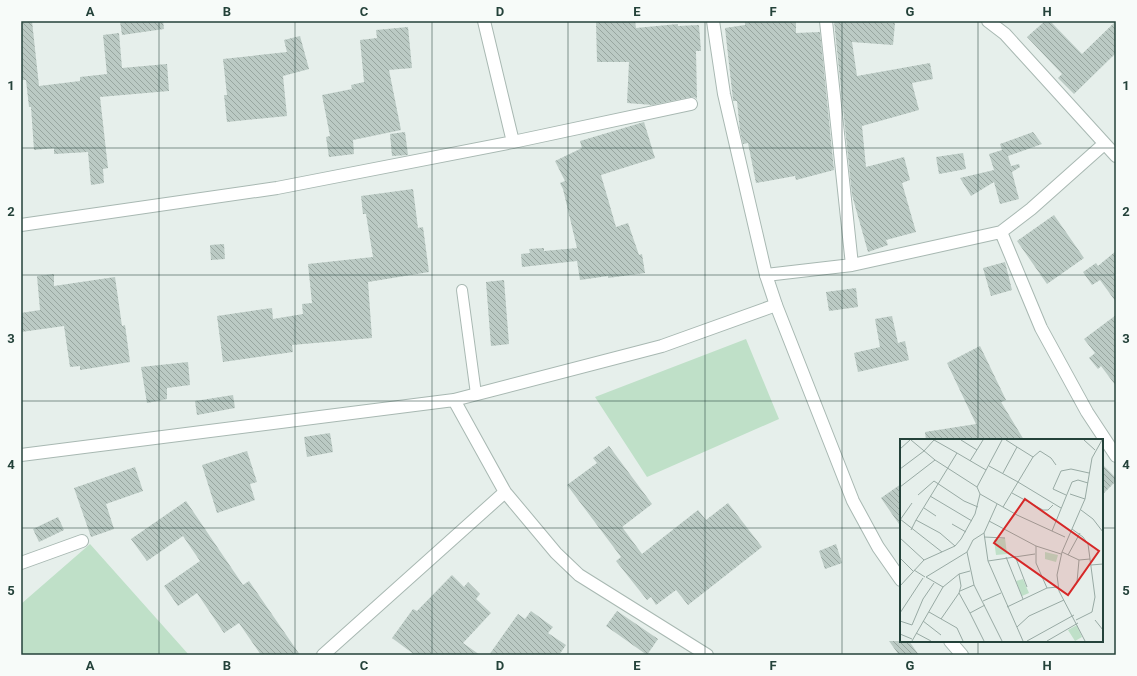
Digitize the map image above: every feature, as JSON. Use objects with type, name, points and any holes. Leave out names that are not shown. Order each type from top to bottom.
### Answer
[{"type":"street","points":[[484,21],[513,142]]},
{"type":"street","points":[[713,21],[724,94],[766,275],[776,305],[853,501],[878,547],[900,579]]},
{"type":"street","points":[[826,21],[852,265]]},
{"type":"street","points":[[988,21],[1005,34],[1116,156]]},
{"type":"street","points":[[21,225],[277,188],[513,142],[691,104]]},
{"type":"street","points":[[766,275],[852,265],[1002,232],[1031,209],[1104,144]]},
{"type":"street","points":[[1002,232],[1041,328],[1087,412],[1116,456]]},
{"type":"street","points":[[21,455],[454,400],[662,346],[776,305]]},
{"type":"street","points":[[454,400],[505,492],[556,553],[579,575],[707,655]]},
{"type":"street","points":[[323,655],[505,492]]},
{"type":"street","points":[[21,563],[82,541]]},
{"type":"street","points":[[951,642],[962,655]]},
{"type":"lane","points":[[462,290],[476,394]]},
{"type":"green space","points":[[746,339],[779,419],[647,477],[595,397]]},
{"type":"green space","points":[[90,544],[189,655],[21,655],[21,604]]},
{"type":"building","points":[[21,21],[32,21],[39,86],[80,81],[80,77],[107,74],[103,35],[119,33],[122,68],[167,64],[169,91],[100,97],[108,168],[103,169],[104,183],[91,185],[88,152],[54,154],[54,148],[34,150],[31,107],[29,107],[26,80],[22,80]]},
{"type":"building","points":[[120,21],[163,21],[164,29],[122,35]]},
{"type":"building","points":[[596,21],[635,21],[636,28],[678,24],[678,26],[699,25],[701,51],[696,51],[697,99],[690,97],[653,105],[627,103],[629,62],[597,62]]},
{"type":"building","points":[[745,21],[796,21],[796,33],[820,32],[834,170],[796,180],[795,176],[756,183],[748,143],[743,144],[737,101],[733,101],[725,28],[745,25]]},
{"type":"building","points":[[834,21],[895,23],[893,45],[852,42],[857,76],[930,63],[933,79],[912,83],[919,110],[862,126],[866,167],[904,157],[910,180],[902,183],[916,232],[886,240],[888,245],[868,252],[852,195]]},
{"type":"building","points":[[1045,21],[1050,21],[1082,54],[1116,21],[1116,53],[1074,94],[1058,78],[1062,74],[1027,37]]},
{"type":"building","points":[[408,27],[412,68],[389,70],[401,130],[353,140],[354,154],[329,157],[326,137],[330,136],[322,95],[352,89],[351,85],[364,82],[360,40],[377,38],[376,30]]},
{"type":"building","points":[[300,36],[309,69],[283,76],[287,116],[227,122],[224,95],[227,95],[223,59],[287,52],[284,40]]},
{"type":"building","points":[[644,122],[655,158],[601,175],[616,227],[628,223],[639,255],[642,254],[645,273],[580,280],[577,261],[522,267],[521,254],[530,253],[529,249],[544,248],[544,251],[577,248],[563,189],[560,183],[565,181],[555,161],[582,148],[580,141]]},
{"type":"building","points":[[405,132],[408,155],[392,156],[390,134]]},
{"type":"building","points":[[1033,132],[1042,144],[1008,156],[1011,166],[1019,164],[1020,167],[1012,172],[1019,199],[1000,204],[994,182],[971,196],[960,178],[994,170],[989,154],[1002,150],[1000,144]]},
{"type":"building","points":[[963,153],[966,169],[939,174],[936,157]]},
{"type":"building","points":[[413,189],[418,228],[423,227],[429,272],[368,282],[372,338],[292,345],[293,352],[223,362],[217,316],[272,308],[273,319],[303,314],[302,304],[312,303],[308,264],[373,257],[366,214],[363,214],[361,196]]},
{"type":"building","points":[[1054,215],[1084,258],[1047,284],[1017,241]]},
{"type":"building","points":[[224,244],[225,259],[211,260],[210,245]]},
{"type":"building","points":[[1116,251],[1116,302],[1100,280],[1092,285],[1083,272],[1096,263],[1098,266]]},
{"type":"building","points":[[1005,262],[1012,290],[991,296],[983,268]]},
{"type":"building","points":[[54,274],[54,286],[115,277],[122,326],[125,325],[130,362],[80,370],[80,366],[70,367],[64,326],[21,332],[21,313],[40,310],[37,276]]},
{"type":"building","points":[[504,280],[509,344],[491,346],[486,282]]},
{"type":"building","points":[[856,288],[858,307],[829,311],[826,292]]},
{"type":"building","points":[[1116,315],[1116,386],[1101,366],[1098,369],[1089,358],[1095,353],[1084,339]]},
{"type":"building","points":[[892,316],[898,343],[905,341],[909,360],[858,372],[854,353],[880,347],[875,319]]},
{"type":"building","points":[[980,346],[1006,400],[1001,402],[1023,439],[926,439],[925,432],[976,424],[947,363]]},
{"type":"building","points":[[188,362],[190,385],[167,388],[167,399],[147,403],[141,367]]},
{"type":"building","points":[[233,395],[235,408],[197,415],[195,401]]},
{"type":"building","points":[[330,433],[333,452],[307,457],[304,437]]},
{"type":"building","points":[[609,446],[652,504],[622,527],[642,554],[698,510],[706,520],[728,503],[762,547],[688,605],[676,590],[656,605],[651,597],[647,600],[616,561],[621,557],[567,485],[597,463],[593,458]]},
{"type":"building","points":[[247,451],[257,482],[250,484],[255,500],[217,513],[202,465]]},
{"type":"building","points":[[1103,465],[1116,478],[1116,481],[1103,494]]},
{"type":"building","points":[[135,467],[143,491],[106,504],[114,529],[91,537],[74,488]]},
{"type":"building","points":[[900,485],[900,526],[881,498]]},
{"type":"building","points":[[186,501],[243,585],[249,581],[300,655],[261,655],[239,623],[224,633],[197,593],[178,606],[164,586],[200,561],[183,536],[147,561],[131,539]]},
{"type":"building","points":[[58,517],[64,530],[39,542],[33,529]]},
{"type":"building","points":[[836,544],[842,563],[825,569],[819,551]]},
{"type":"building","points":[[452,575],[464,587],[468,582],[480,594],[476,599],[491,613],[463,643],[480,655],[415,655],[392,638],[413,609],[417,611]]},
{"type":"building","points":[[531,611],[553,627],[548,633],[566,645],[559,655],[489,655],[518,614],[525,619]]},
{"type":"building","points":[[617,611],[658,639],[647,655],[606,626]]},
{"type":"building","points":[[889,641],[910,642],[919,655],[899,655]]}]
